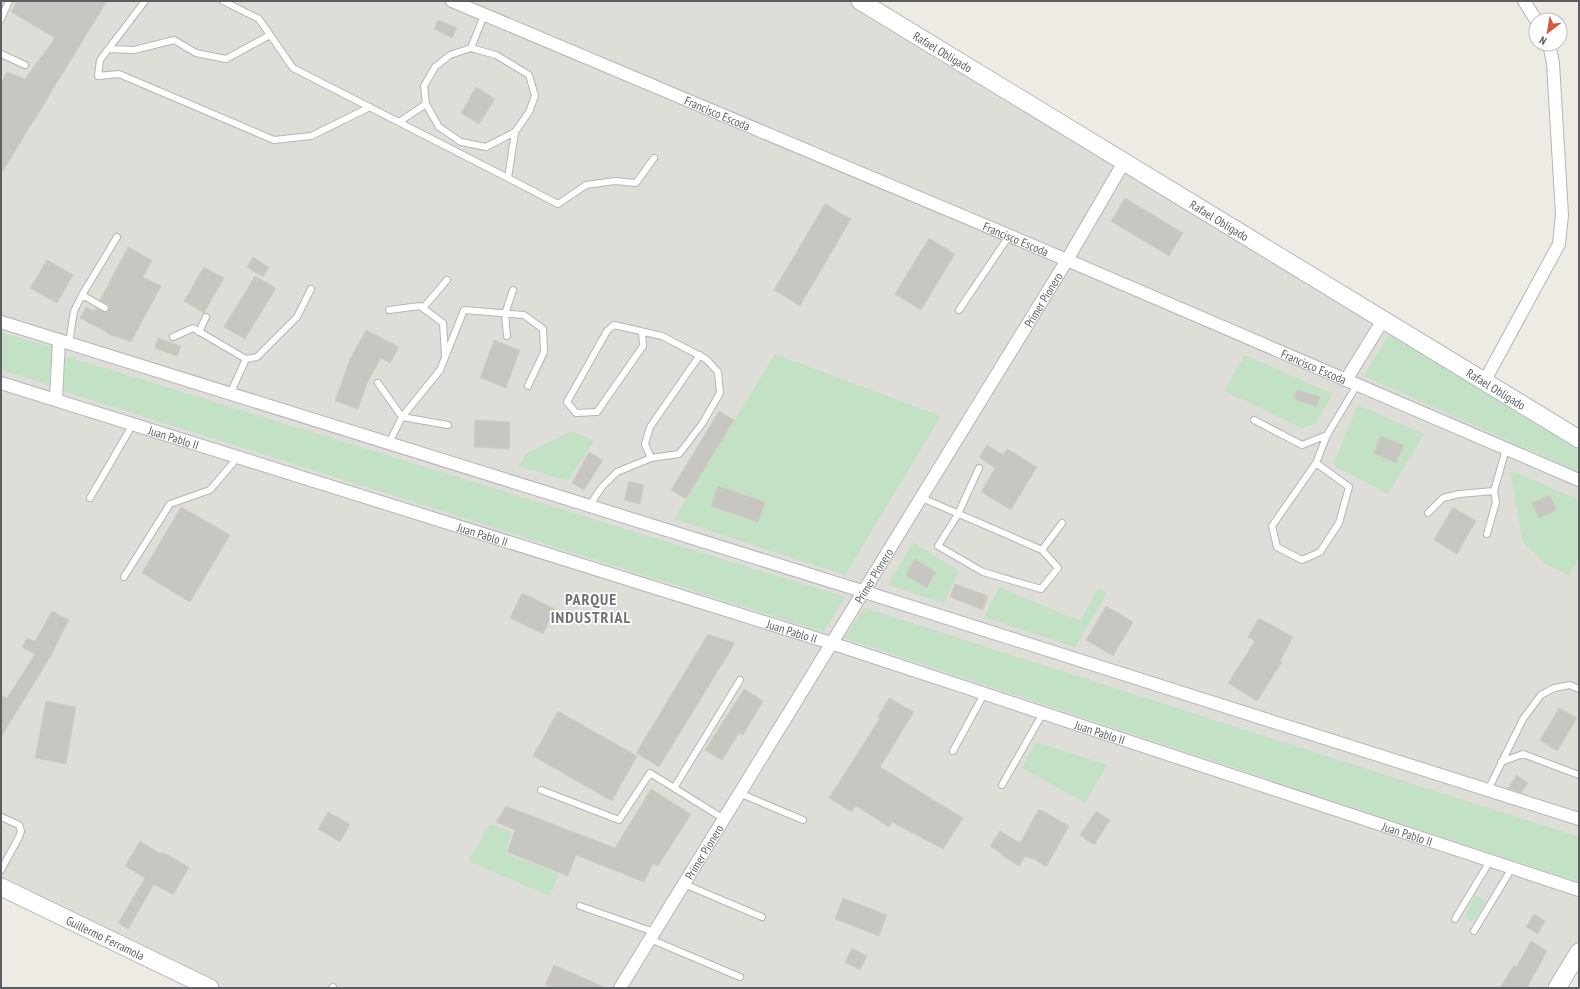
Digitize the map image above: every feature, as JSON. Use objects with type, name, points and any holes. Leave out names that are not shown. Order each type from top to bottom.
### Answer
[{"type":"street","name":"Francisco Escoda","points":[[452,1],[1068,260],[1579,480]]},
{"type":"street","name":"Rafael Obligado","points":[[860,1],[1579,440]]},
{"type":"street","points":[[1524,1],[1531,12]]},
{"type":"street","points":[[1484,382],[1559,244],[1562,215],[1554,63],[1551,52]]},
{"type":"street","name":"Primer Pionero","points":[[620,988],[1068,260],[1124,162]]},
{"type":"street","points":[[1352,382],[1383,320]]},
{"type":"street","points":[[1,322],[865,592],[1579,819]]},
{"type":"street","points":[[56,400],[64,342]]},
{"type":"street","name":"Juan Pablo II","points":[[1,383],[831,643],[1579,890]]},
{"type":"street","name":"Guillermo Ferramola","points":[[1,887],[210,988]]},
{"type":"street","points":[[1557,988],[1579,952]]},
{"type":"lane","points":[[1,19],[9,1]]},
{"type":"lane","points":[[145,1],[100,60],[98,76],[119,74],[274,140],[311,136],[370,107]]},
{"type":"lane","points":[[223,1],[259,19],[293,68],[558,204],[586,185],[615,181],[636,183],[654,158]]},
{"type":"lane","points":[[471,48],[484,14]]},
{"type":"lane","points":[[109,49],[134,50],[174,40],[196,53],[226,59],[270,35]]},
{"type":"lane","points":[[471,48],[496,55],[529,75],[535,96],[529,112],[514,132],[486,147],[461,142],[439,127],[426,104],[424,86],[435,67],[450,55],[471,48]]},
{"type":"lane","points":[[1,54],[25,66]]},
{"type":"lane","points":[[399,122],[426,104]]},
{"type":"lane","points":[[508,178],[514,132]]},
{"type":"lane","points":[[960,310],[1009,236]]},
{"type":"lane","points":[[64,342],[74,310],[117,237]]},
{"type":"lane","points":[[423,308],[447,280]]},
{"type":"lane","points":[[173,336],[193,328],[246,359],[257,357],[297,317],[311,289]]},
{"type":"lane","points":[[507,336],[506,314],[513,290]]},
{"type":"lane","points":[[82,295],[105,308]]},
{"type":"lane","points":[[389,310],[420,306],[443,323],[445,359]]},
{"type":"lane","points":[[389,443],[402,417],[440,370],[464,310],[524,315],[544,329],[544,352],[528,386]]},
{"type":"lane","points":[[199,332],[206,317]]},
{"type":"lane","points":[[589,506],[602,487],[617,472],[651,458],[679,454],[702,424],[720,393],[718,372],[706,359],[700,355],[662,336],[614,325],[607,331],[567,402],[576,413],[597,412],[643,346],[642,332]]},
{"type":"lane","points":[[651,458],[645,444],[650,427],[700,355]]},
{"type":"lane","points":[[230,394],[246,359]]},
{"type":"lane","points":[[1316,463],[1349,487],[1339,523],[1320,552],[1302,560],[1277,547],[1272,526],[1316,463],[1327,435],[1352,382]]},
{"type":"lane","points":[[378,383],[402,417],[448,425]]},
{"type":"lane","points":[[1254,420],[1302,444],[1327,435]]},
{"type":"lane","points":[[90,498],[133,424]]},
{"type":"lane","points":[[1487,534],[1496,502],[1494,491],[1506,449]]},
{"type":"lane","points":[[124,577],[170,504],[210,490],[238,457]]},
{"type":"lane","points":[[922,498],[958,514],[1042,550],[1058,568],[1041,589],[983,572],[938,546],[958,514],[979,468]]},
{"type":"lane","points":[[1428,513],[1443,498],[1459,494],[1494,491]]},
{"type":"lane","points":[[1042,550],[1062,523]]},
{"type":"lane","points":[[674,788],[740,680]]},
{"type":"lane","points":[[1488,790],[1523,719],[1541,695],[1554,688],[1570,685],[1579,689]]},
{"type":"lane","points":[[953,751],[984,694]]},
{"type":"lane","points":[[1002,785],[1043,713]]},
{"type":"lane","points":[[1501,762],[1523,754],[1579,775]]},
{"type":"lane","points":[[541,790],[619,820],[650,773],[724,819]]},
{"type":"lane","points":[[739,793],[803,820]]},
{"type":"lane","points":[[1,817],[19,825],[21,831],[2,868]]},
{"type":"lane","points":[[1,859],[2,868]]},
{"type":"lane","points":[[1455,919],[1490,861]]},
{"type":"lane","points":[[1474,931],[1512,868]]},
{"type":"lane","points":[[684,884],[762,917]]},
{"type":"lane","points":[[580,906],[652,936],[740,978]]},
{"type":"shaded area","points":[[1,1],[860,1],[1579,439],[1579,952],[1557,988],[210,988],[1,887]]},
{"type":"green space","points":[[1,332],[52,347],[49,385],[1,370]]},
{"type":"green space","points":[[1390,332],[1579,446],[1579,472],[1364,376]]},
{"type":"green space","points":[[775,354],[941,416],[845,575],[674,519]]},
{"type":"green space","points":[[1245,355],[1333,394],[1315,424],[1302,428],[1224,391]]},
{"type":"green space","points":[[66,356],[845,597],[824,632],[63,391]]},
{"type":"green space","points":[[1358,405],[1424,434],[1388,494],[1333,465]]},
{"type":"green space","points":[[573,431],[594,441],[568,481],[518,466],[528,452]]},
{"type":"green space","points":[[1510,470],[1579,500],[1579,559],[1569,576],[1545,563],[1523,543]]},
{"type":"green space","points":[[913,542],[959,571],[944,603],[888,585]]},
{"type":"green space","points":[[999,587],[1080,621],[1098,588],[1107,593],[1075,647],[984,617]]},
{"type":"green space","points":[[865,608],[1579,837],[1579,882],[844,638]]},
{"type":"green space","points":[[1036,742],[1107,765],[1085,803],[1022,768]]},
{"type":"green space","points":[[490,824],[512,832],[505,853],[559,874],[550,896],[468,861]]},
{"type":"green space","points":[[1476,895],[1486,901],[1476,918],[1471,921],[1466,918],[1465,915]]},
{"type":"building","points":[[17,1],[107,1],[1,174],[1,82],[7,72],[25,79],[55,38],[11,12]]},
{"type":"building","points":[[438,20],[457,28],[452,38],[434,29]]},
{"type":"building","points":[[476,87],[495,99],[479,124],[461,113]]},
{"type":"building","points":[[1125,198],[1183,233],[1169,256],[1111,221]]},
{"type":"building","points":[[825,204],[851,219],[800,306],[774,290]]},
{"type":"building","points":[[929,238],[955,254],[921,310],[895,294]]},
{"type":"building","points":[[128,247],[152,260],[143,277],[161,286],[131,342],[108,334],[80,318],[86,307],[94,311],[96,308],[105,312],[109,311],[109,305],[100,300]]},
{"type":"building","points":[[253,257],[269,267],[263,277],[247,267]]},
{"type":"building","points":[[47,260],[73,275],[57,303],[30,288]]},
{"type":"building","points":[[204,267],[224,278],[204,313],[184,301]]},
{"type":"building","points":[[255,276],[276,288],[245,339],[224,327]]},
{"type":"building","points":[[366,330],[399,347],[390,363],[381,358],[368,381],[358,409],[335,401],[350,359]]},
{"type":"building","points":[[158,338],[181,346],[177,356],[155,348]]},
{"type":"building","points":[[494,340],[520,350],[506,388],[480,378]]},
{"type":"building","points":[[1297,390],[1320,397],[1317,407],[1294,399]]},
{"type":"building","points":[[719,411],[734,420],[686,499],[671,490]]},
{"type":"building","points":[[475,420],[510,422],[509,449],[474,447]]},
{"type":"building","points":[[1381,436],[1404,445],[1396,463],[1373,453]]},
{"type":"building","points":[[987,445],[1003,455],[1007,449],[1037,467],[1011,510],[981,492],[995,468],[979,457]]},
{"type":"building","points":[[589,452],[603,460],[584,490],[572,483]]},
{"type":"building","points":[[629,481],[644,485],[640,504],[624,500]]},
{"type":"building","points":[[718,486],[765,502],[758,522],[711,506]]},
{"type":"building","points":[[1550,495],[1557,510],[1539,518],[1532,503]]},
{"type":"building","points":[[181,507],[230,535],[190,602],[142,573]]},
{"type":"building","points":[[1453,507],[1476,521],[1457,554],[1434,540]]},
{"type":"building","points":[[915,559],[936,572],[927,588],[906,575]]},
{"type":"building","points":[[955,584],[988,596],[983,610],[950,597]]},
{"type":"building","points":[[522,593],[555,609],[543,634],[510,618]]},
{"type":"building","points":[[1106,606],[1133,622],[1113,656],[1086,640]]},
{"type":"building","points":[[52,611],[69,620],[55,649],[1,737],[1,695],[7,698],[35,654],[22,647],[27,638],[35,641]]},
{"type":"building","points":[[1259,618],[1293,637],[1280,661],[1282,662],[1257,701],[1228,683],[1255,641],[1248,637]]},
{"type":"building","points":[[708,634],[735,643],[659,767],[636,753]]},
{"type":"building","points":[[744,689],[763,701],[743,735],[739,733],[722,760],[705,750]]},
{"type":"building","points":[[889,698],[914,712],[880,767],[963,818],[943,849],[892,822],[889,827],[856,806],[852,812],[829,798],[880,718],[878,717]]},
{"type":"building","points":[[46,701],[76,707],[66,764],[35,758]]},
{"type":"building","points":[[1559,708],[1577,718],[1557,751],[1540,740]]},
{"type":"building","points":[[558,711],[637,756],[612,801],[533,756]]},
{"type":"building","points":[[1517,775],[1528,783],[1521,793],[1508,788]]},
{"type":"building","points":[[651,789],[691,814],[658,866],[653,863],[644,882],[576,855],[568,876],[507,852],[515,830],[496,822],[506,806],[615,848]]},
{"type":"building","points":[[1039,809],[1069,826],[1046,867],[1033,858],[1032,859],[1025,856],[1019,866],[990,846],[1000,831],[1020,843]]},
{"type":"building","points":[[1096,811],[1110,820],[1094,845],[1080,835]]},
{"type":"building","points":[[328,812],[350,824],[340,842],[318,829]]},
{"type":"building","points":[[140,841],[161,854],[162,852],[189,867],[173,895],[154,884],[128,929],[118,923],[145,878],[125,866]]},
{"type":"building","points":[[843,898],[887,915],[879,936],[835,919]]},
{"type":"building","points":[[1534,914],[1545,921],[1538,934],[1526,927]]},
{"type":"building","points":[[1531,941],[1547,951],[1527,988],[1500,988],[1514,965],[1516,967]]},
{"type":"building","points":[[852,948],[867,956],[860,970],[845,962]]},
{"type":"building","points":[[554,965],[606,988],[553,988],[545,985]]},
{"type":"district","name":"PARQUE INDUSTRIAL","points":[[591,608]]}]
